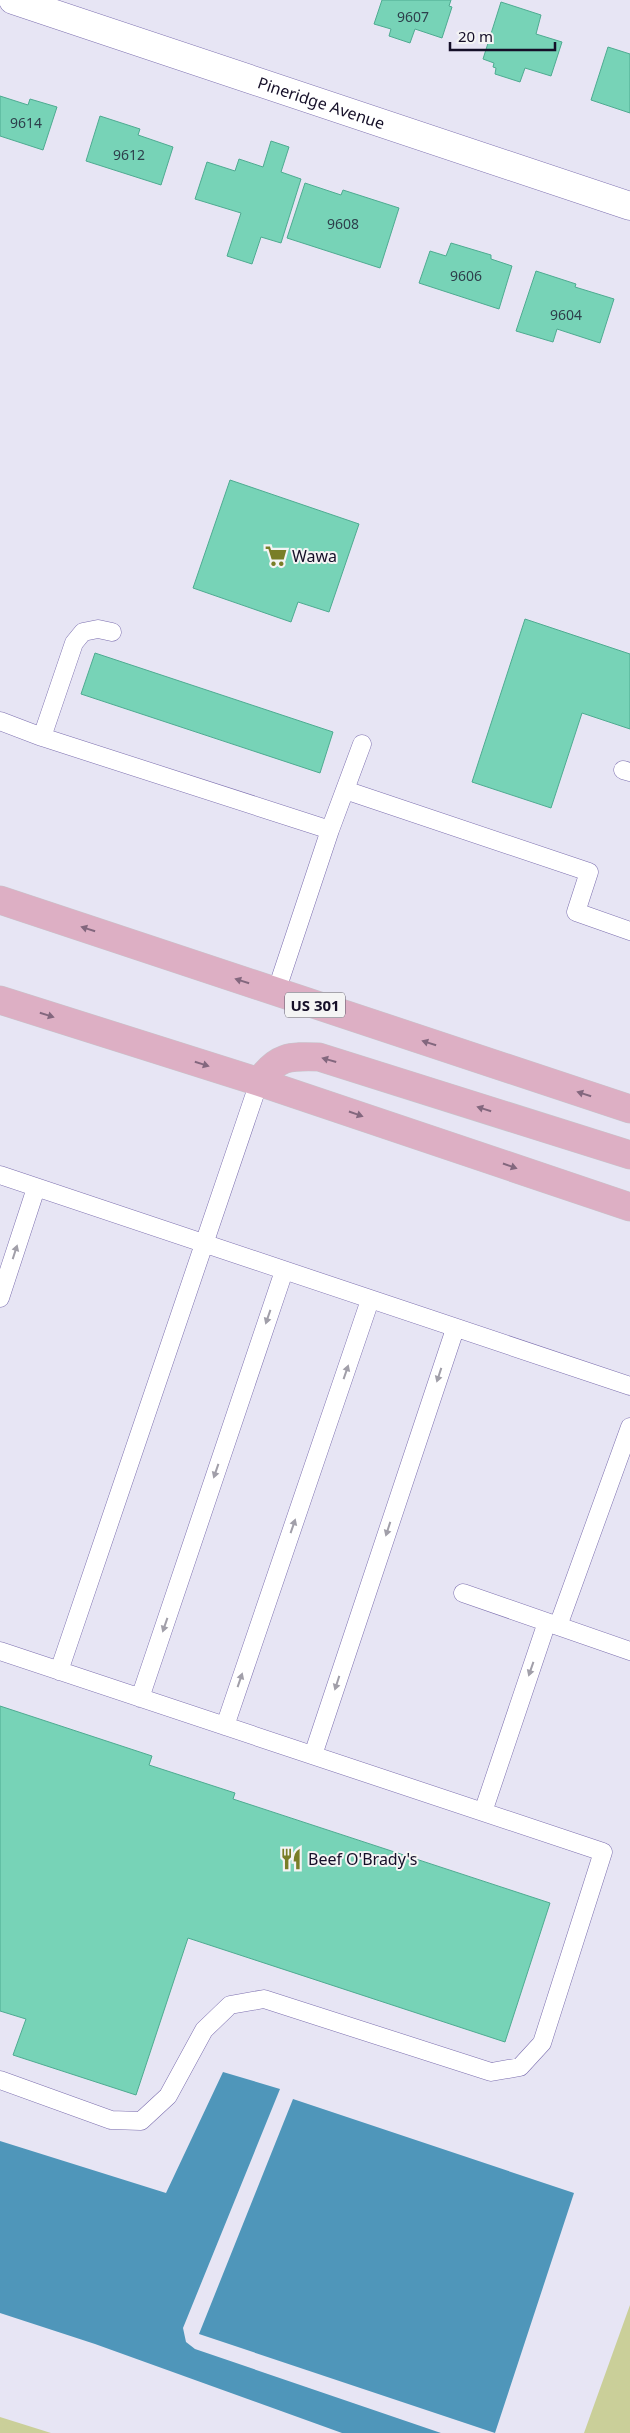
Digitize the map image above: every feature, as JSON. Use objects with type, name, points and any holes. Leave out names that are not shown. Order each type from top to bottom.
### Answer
[{"type":"main road","name":"US 301","points":[[0,900],[630,1109]]},
{"type":"main road","points":[[0,1000],[259,1082],[630,1207]]},
{"type":"main road","points":[[259,1082],[270,1066],[281,1059],[298,1056],[319,1057],[630,1155]]},
{"type":"street","name":"Pineridge Avenue","points":[[14,0],[630,206]]},
{"type":"lane","points":[[42,737],[74,643],[83,632],[98,629],[112,632]]},
{"type":"lane","points":[[0,721],[11,727],[330,830]]},
{"type":"lane","points":[[276,992],[330,830],[362,744]]},
{"type":"lane","points":[[345,790],[589,872],[576,912],[630,931]]},
{"type":"lane","points":[[59,1671],[259,1082]]},
{"type":"lane","points":[[0,1176],[630,1386]]},
{"type":"lane","points":[[0,1298],[36,1188]]},
{"type":"lane","points":[[140,1698],[284,1271]]},
{"type":"lane","points":[[225,1726],[370,1300]]},
{"type":"lane","points":[[313,1755],[455,1329]]},
{"type":"lane","points":[[483,1812],[552,1624],[630,1427]]},
{"type":"lane","points":[[463,1593],[630,1651]]},
{"type":"lane","points":[[0,1651],[603,1852],[542,2043],[520,2067],[491,2072],[264,1999],[230,2005],[204,2030],[168,2096],[142,2122],[111,2120],[0,2080]]},
{"type":"green space","points":[[630,2305],[630,2433],[584,2433]]},
{"type":"green space","points":[[0,2417],[51,2433],[0,2433]]},
{"type":"water","points":[[223,2072],[280,2089],[183,2328],[186,2342],[195,2349],[441,2433],[342,2433],[95,2344],[0,2313],[0,2141],[166,2193]]},
{"type":"water","points":[[293,2099],[574,2193],[495,2433],[199,2334]]},
{"type":"building","points":[[382,0],[451,0],[449,6],[452,7],[442,38],[415,29],[410,43],[389,36],[391,29],[374,24]]},
{"type":"building","points":[[501,2],[541,15],[536,34],[562,42],[551,76],[525,68],[520,82],[495,74],[496,68],[493,67],[494,63],[483,59]]},
{"type":"building","points":[[608,47],[630,54],[630,113],[591,100]]},
{"type":"building","points":[[0,96],[28,105],[30,99],[57,107],[43,150],[0,136]]},
{"type":"building","points":[[100,116],[140,129],[138,135],[173,147],[161,185],[86,161]]},
{"type":"building","points":[[271,141],[289,147],[281,172],[301,179],[281,243],[261,237],[252,264],[227,256],[241,213],[195,199],[207,162],[235,171],[239,159],[263,167]]},
{"type":"building","points":[[305,183],[341,195],[343,190],[399,208],[380,268],[287,238]]},
{"type":"building","points":[[451,243],[491,255],[491,259],[512,266],[499,309],[419,283],[430,251],[446,256]]},
{"type":"building","points":[[536,271],[576,284],[575,287],[614,299],[600,343],[557,329],[553,342],[516,331]]},
{"type":"building","name":"Wawa","points":[[230,480],[359,524],[329,612],[298,602],[291,622],[193,588]]},
{"type":"building","points":[[525,619],[630,654],[630,729],[582,713],[551,808],[472,782]]},
{"type":"building","points":[[95,653],[333,732],[320,773],[81,694]]},
{"type":"building","points":[[0,1706],[152,1756],[149,1765],[235,1793],[233,1799],[550,1903],[505,2042],[188,1938],[136,2095],[13,2055],[26,2019],[0,2011]]},
{"type":"place","name":"Wawa","points":[[276,556]]},
{"type":"place","name":"Beef O'Brady's","points":[[291,1859]]}]
